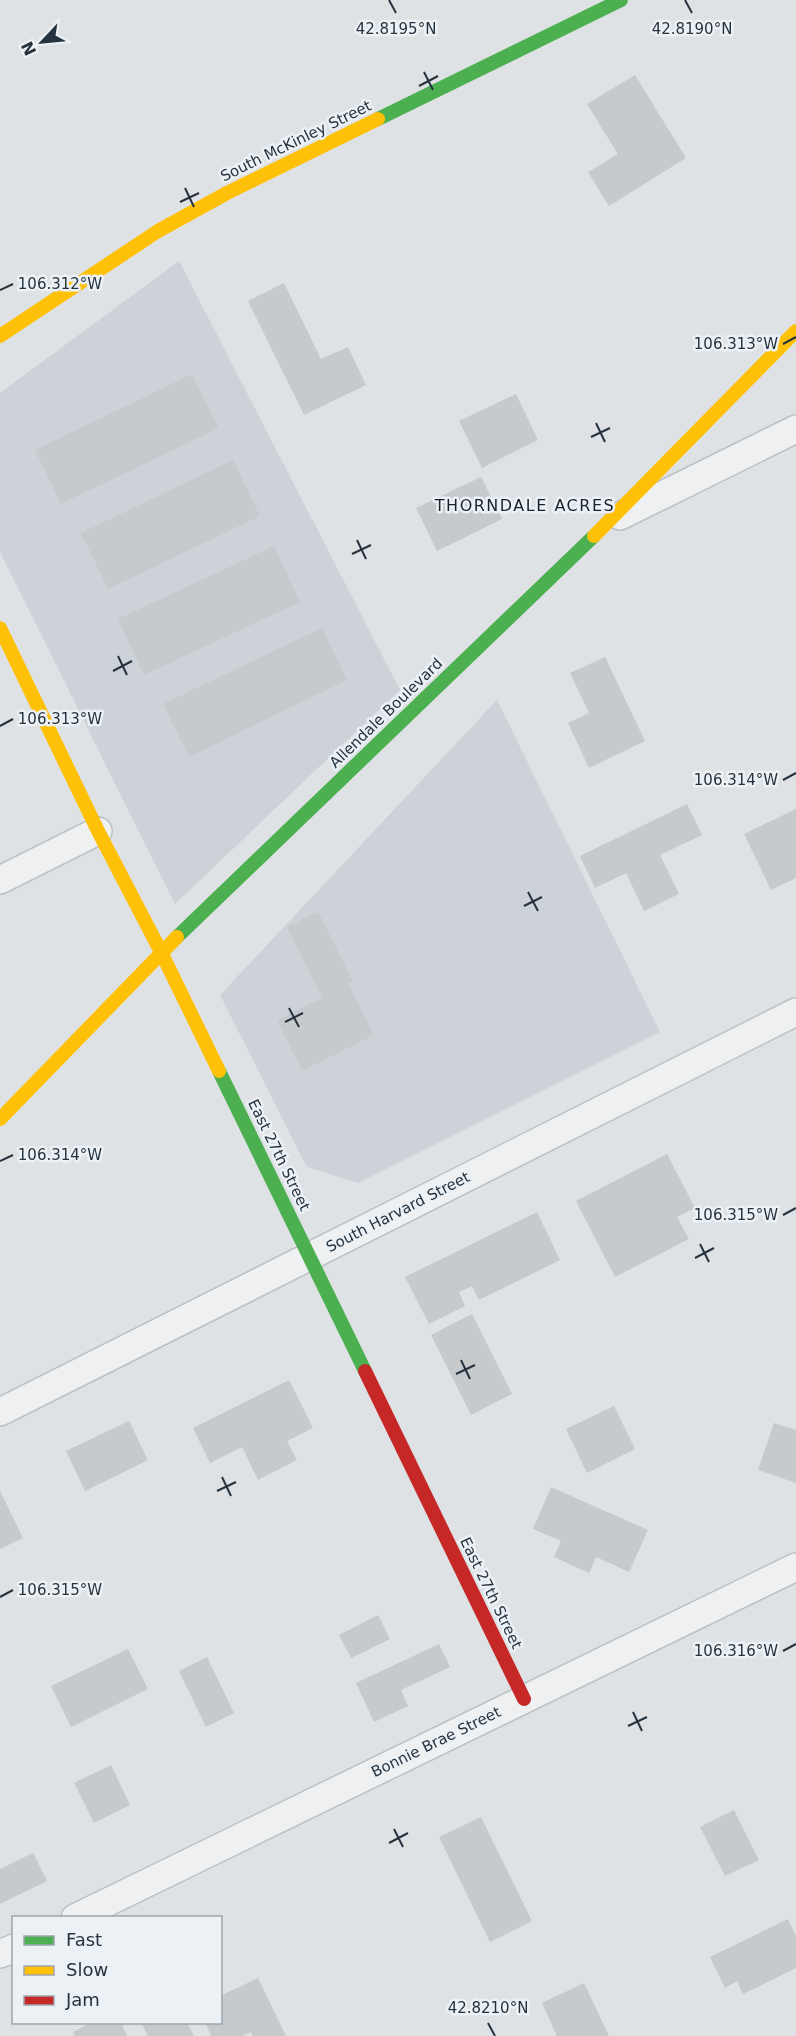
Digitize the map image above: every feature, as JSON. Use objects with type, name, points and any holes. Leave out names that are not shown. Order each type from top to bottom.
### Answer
[{"type":"street","name":"South McKinley Street","points":[[0,336],[158,231],[226,193],[621,0]]},
{"type":"street","name":"Allendale Boulevard","points":[[0,1119],[161,952],[608,522],[796,331]]},
{"type":"street","points":[[608,522],[796,429]]},
{"type":"street","name":"East 27th Street","points":[[0,628],[98,831],[161,952],[310,1256],[524,1699]]},
{"type":"street","points":[[0,880],[98,831]]},
{"type":"street","name":"South Harvard Street","points":[[0,1412],[796,1012]]},
{"type":"street","name":"Bonnie Brae Street","points":[[77,1916],[796,1567]]},
{"type":"shaded area","points":[[179,261],[400,690],[175,904],[0,552],[0,393]]},
{"type":"shaded area","points":[[497,700],[660,1032],[358,1183],[307,1167],[220,995]]},
{"type":"building","points":[[635,75],[686,158],[609,206],[588,172],[618,154],[587,104]]},
{"type":"building","points":[[284,283],[321,359],[348,347],[366,385],[304,415],[248,301]]},
{"type":"building","points":[[192,374],[219,428],[61,504],[35,450]]},
{"type":"building","points":[[516,394],[538,440],[482,468],[459,421]]},
{"type":"building","points":[[233,460],[260,516],[108,589],[81,533]]},
{"type":"building","points":[[481,477],[502,519],[437,551],[416,508]]},
{"type":"building","points":[[274,546],[300,602],[144,675],[118,619]]},
{"type":"building","points":[[322,628],[347,680],[189,757],[163,704]]},
{"type":"building","points":[[605,657],[645,741],[589,768],[568,723],[589,713],[570,673]]},
{"type":"building","points":[[687,804],[702,835],[660,855],[679,894],[644,911],[626,873],[595,888],[580,856]]},
{"type":"building","points":[[796,809],[796,878],[771,890],[744,834]]},
{"type":"building","points":[[318,912],[353,981],[348,983],[374,1035],[302,1071],[277,1020],[322,998],[287,927]]},
{"type":"building","points":[[667,1154],[695,1208],[677,1217],[689,1239],[615,1277],[576,1201]]},
{"type":"building","points":[[537,1212],[560,1260],[479,1300],[472,1286],[459,1292],[465,1306],[429,1324],[405,1277]]},
{"type":"building","points":[[472,1314],[512,1394],[471,1415],[431,1335]]},
{"type":"building","points":[[289,1380],[313,1428],[287,1441],[297,1460],[258,1480],[242,1447],[210,1463],[193,1428]]},
{"type":"building","points":[[614,1406],[635,1449],[587,1473],[566,1429]]},
{"type":"building","points":[[129,1421],[148,1460],[85,1491],[66,1451]]},
{"type":"building","points":[[774,1423],[796,1430],[796,1483],[758,1470]]},
{"type":"building","points":[[551,1487],[648,1530],[629,1572],[596,1557],[589,1573],[554,1557],[561,1541],[533,1529]]},
{"type":"building","points":[[0,1491],[23,1538],[0,1549]]},
{"type":"building","points":[[378,1615],[390,1639],[351,1658],[339,1635]]},
{"type":"building","points":[[439,1644],[450,1667],[401,1690],[408,1706],[374,1722],[356,1683]]},
{"type":"building","points":[[128,1649],[148,1689],[71,1727],[51,1686]]},
{"type":"building","points":[[207,1657],[234,1713],[206,1727],[179,1671]]},
{"type":"building","points":[[111,1765],[130,1805],[94,1823],[74,1783]]},
{"type":"building","points":[[734,1810],[759,1860],[725,1876],[700,1827]]},
{"type":"building","points":[[481,1817],[532,1921],[490,1942],[439,1837]]},
{"type":"building","points":[[33,1853],[47,1881],[0,1904],[0,1869]]},
{"type":"building","points":[[788,1919],[796,1936],[796,1968],[743,1994],[737,1981],[725,1988],[710,1957]]},
{"type":"building","points":[[258,1978],[286,2036],[253,2036],[251,2032],[242,2036],[211,2036],[206,2024],[222,2024],[222,1995]]},
{"type":"building","points":[[584,1983],[609,2036],[557,2036],[542,2003]]},
{"type":"building","points":[[88,2024],[122,2024],[127,2036],[75,2036],[73,2032]]},
{"type":"building","points":[[142,2024],[188,2024],[194,2036],[148,2036]]},
{"type":"traffic: fast","points":[[378,119],[621,0]]},
{"type":"traffic: fast","points":[[177,937],[594,536]]},
{"type":"traffic: fast","points":[[219,1071],[365,1371]]},
{"type":"traffic: slow","points":[[0,336],[158,231],[227,193],[378,119]]},
{"type":"traffic: slow","points":[[594,536],[796,331]]},
{"type":"traffic: slow","points":[[0,628],[98,831],[219,1071]]},
{"type":"traffic: slow","points":[[0,1119],[177,937]]},
{"type":"traffic: jam","points":[[365,1371],[524,1699]]},
{"type":"district","name":"THORNDALE ACRES","points":[[525,505]]}]
